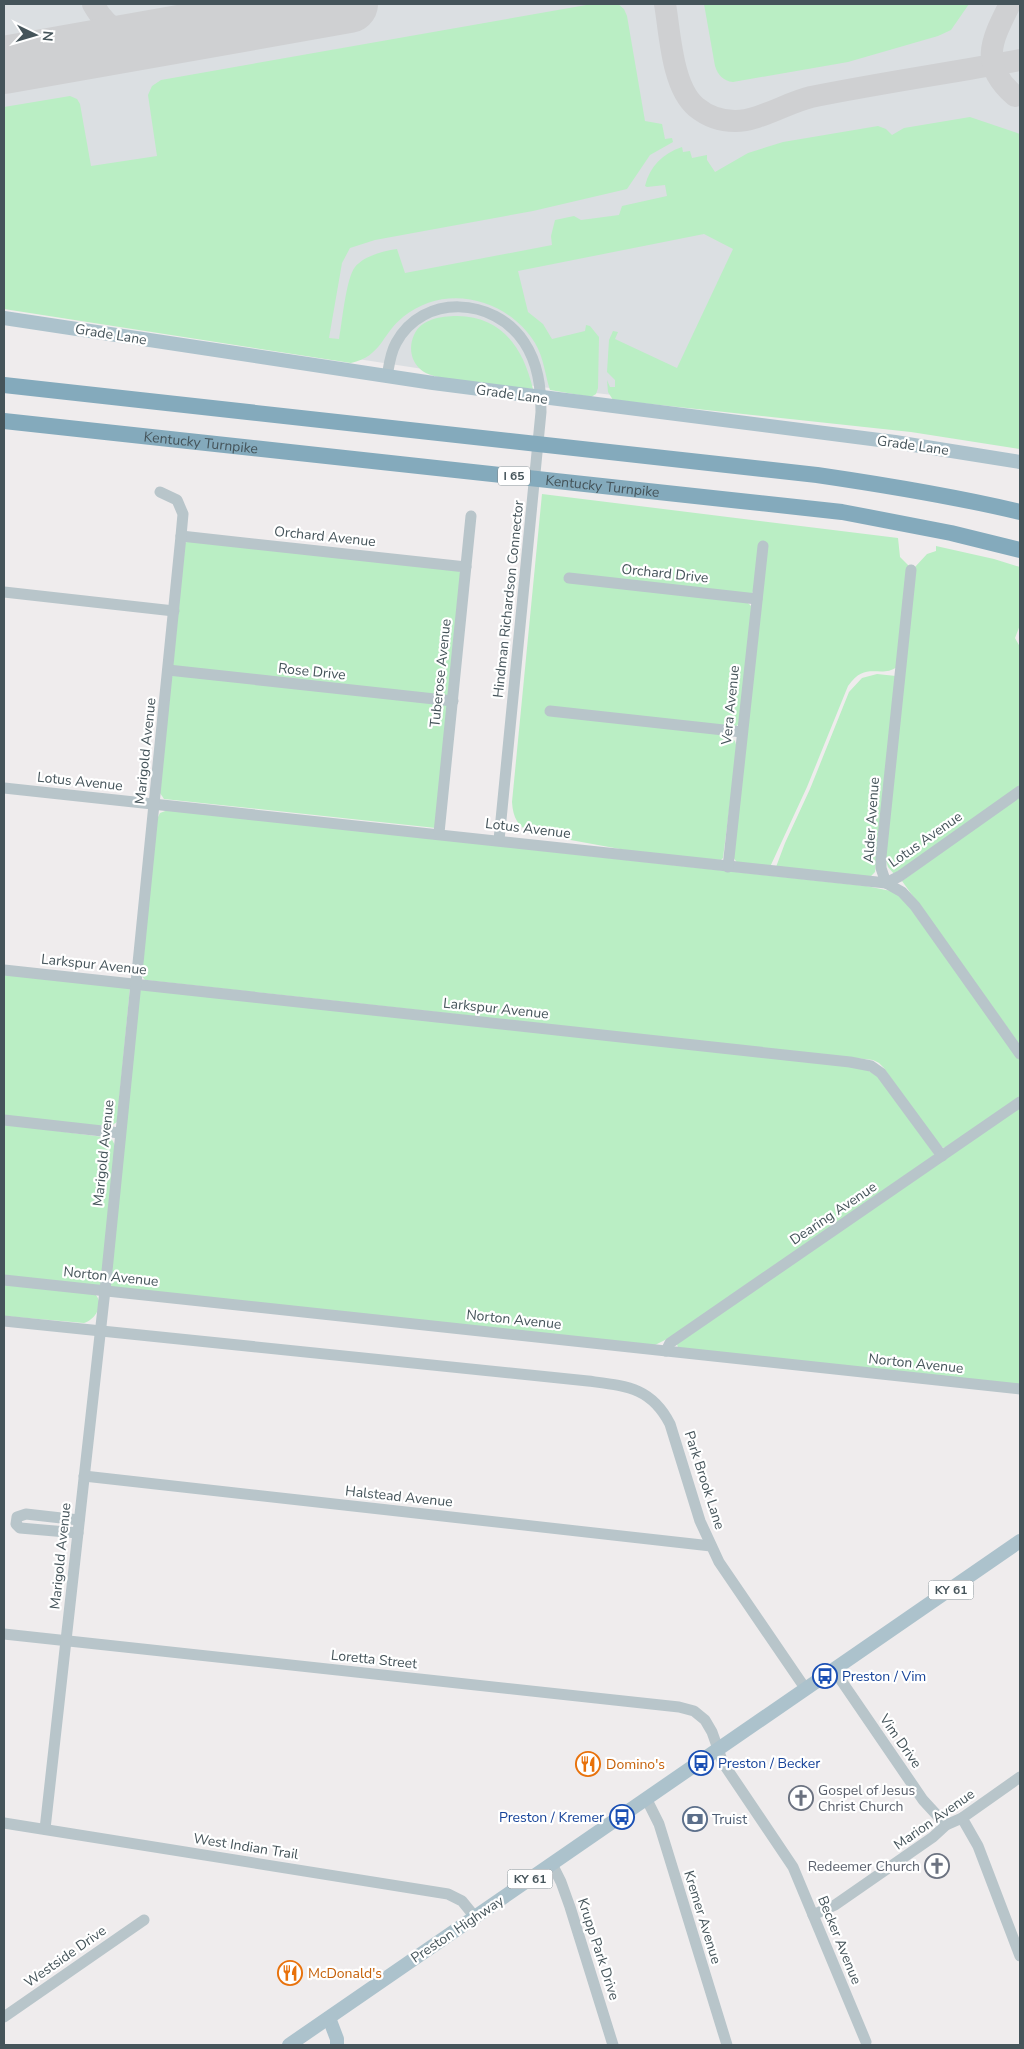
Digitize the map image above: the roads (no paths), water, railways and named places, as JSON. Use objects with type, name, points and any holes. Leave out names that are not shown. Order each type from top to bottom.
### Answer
[{"type":"highway","points":[[4,385],[817,475],[892,485],[980,502],[1020,512]]},
{"type":"highway","name":"Kentucky Turnpike","points":[[4,421],[842,512],[951,533],[1020,550]]},
{"type":"main road","name":"Grade Lane","points":[[4,318],[387,377],[624,409],[895,442],[1020,462]]},
{"type":"main road","name":"Preston Highway","points":[[289,2045],[647,1800],[805,1688],[1020,1542]]},
{"type":"main road","points":[[329,2018],[337,2039],[337,2045]]},
{"type":"street","name":"Hindman Richardson Connector","points":[[387,377],[393,349],[412,324],[429,312],[449,307],[478,309],[501,319],[521,337],[536,366],[541,387],[541,412],[498,840]]},
{"type":"street","name":"Marigold Avenue","points":[[45,1829],[99,1330],[105,1291],[182,536],[183,514],[177,500],[160,492]]},
{"type":"street","name":"Tuberose Avenue","points":[[439,834],[471,516]]},
{"type":"street","name":"Orchard Avenue","points":[[182,536],[466,567]]},
{"type":"street","name":"Vera Avenue","points":[[728,867],[763,546]]},
{"type":"street","name":"Alder Avenue","points":[[886,883],[881,857],[911,570]]},
{"type":"street","name":"Orchard Drive","points":[[570,578],[757,599]]},
{"type":"street","points":[[4,592],[174,611]]},
{"type":"street","name":"Rose Drive","points":[[168,670],[453,701]]},
{"type":"street","points":[[550,711],[742,732]]},
{"type":"street","name":"Lotus Avenue","points":[[4,788],[886,883],[900,876],[1020,791]]},
{"type":"street","points":[[886,883],[902,892],[915,906],[1020,1054]]},
{"type":"street","name":"Larkspur Avenue","points":[[4,970],[850,1062],[871,1066],[887,1080],[942,1156]]},
{"type":"street","name":"Dearing Avenue","points":[[666,1351],[670,1343],[1020,1102]]},
{"type":"street","points":[[4,1120],[120,1133]]},
{"type":"street","name":"Norton Avenue","points":[[4,1280],[1020,1390]]},
{"type":"street","points":[[4,1321],[99,1330]]},
{"type":"street","name":"Park Brook Lane","points":[[99,1330],[605,1383],[625,1386],[645,1394],[659,1406],[670,1424],[700,1520],[719,1562],[805,1688]]},
{"type":"street","name":"Halstead Avenue","points":[[84,1476],[711,1546]]},
{"type":"street","points":[[78,1533],[20,1528],[16,1524],[17,1517],[26,1514],[79,1520]]},
{"type":"street","name":"Loretta Street","points":[[4,1634],[679,1707],[694,1711],[702,1716],[712,1732],[718,1749]]},
{"type":"street","name":"Vim Drive","points":[[834,1670],[923,1800],[946,1826]]},
{"type":"street","name":"Becker Avenue","points":[[718,1749],[723,1763],[793,1867],[866,2042]]},
{"type":"street","name":"Marion Avenue","points":[[813,1915],[835,1905],[946,1826],[962,1818],[1020,1777]]},
{"type":"street","name":"Kremer Avenue","points":[[647,1800],[659,1824],[727,2045]]},
{"type":"street","points":[[962,1818],[978,1846],[1020,1956]]},
{"type":"street","name":"West Indian Trail","points":[[4,1823],[448,1894],[462,1901],[475,1917]]},
{"type":"street","name":"Krupp Park Drive","points":[[552,1864],[570,1907],[614,2045]]},
{"type":"street","name":"Westside Drive","points":[[4,2017],[144,1920]]},
{"type":"place","name":"Preston / Vim","points":[[825,1676]]},
{"type":"place","name":"Preston / Becker","points":[[701,1763]]},
{"type":"place","name":"Domino's","points":[[588,1764]]},
{"type":"place","name":"Gospel of Jesus Christ Church","points":[[801,1798]]},
{"type":"place","name":"Preston / Kremer","points":[[622,1817]]},
{"type":"place","name":"Truist","points":[[695,1819]]},
{"type":"place","name":"Redeemer Church","points":[[937,1866]]},
{"type":"place","name":"McDonald's","points":[[290,1973]]}]
